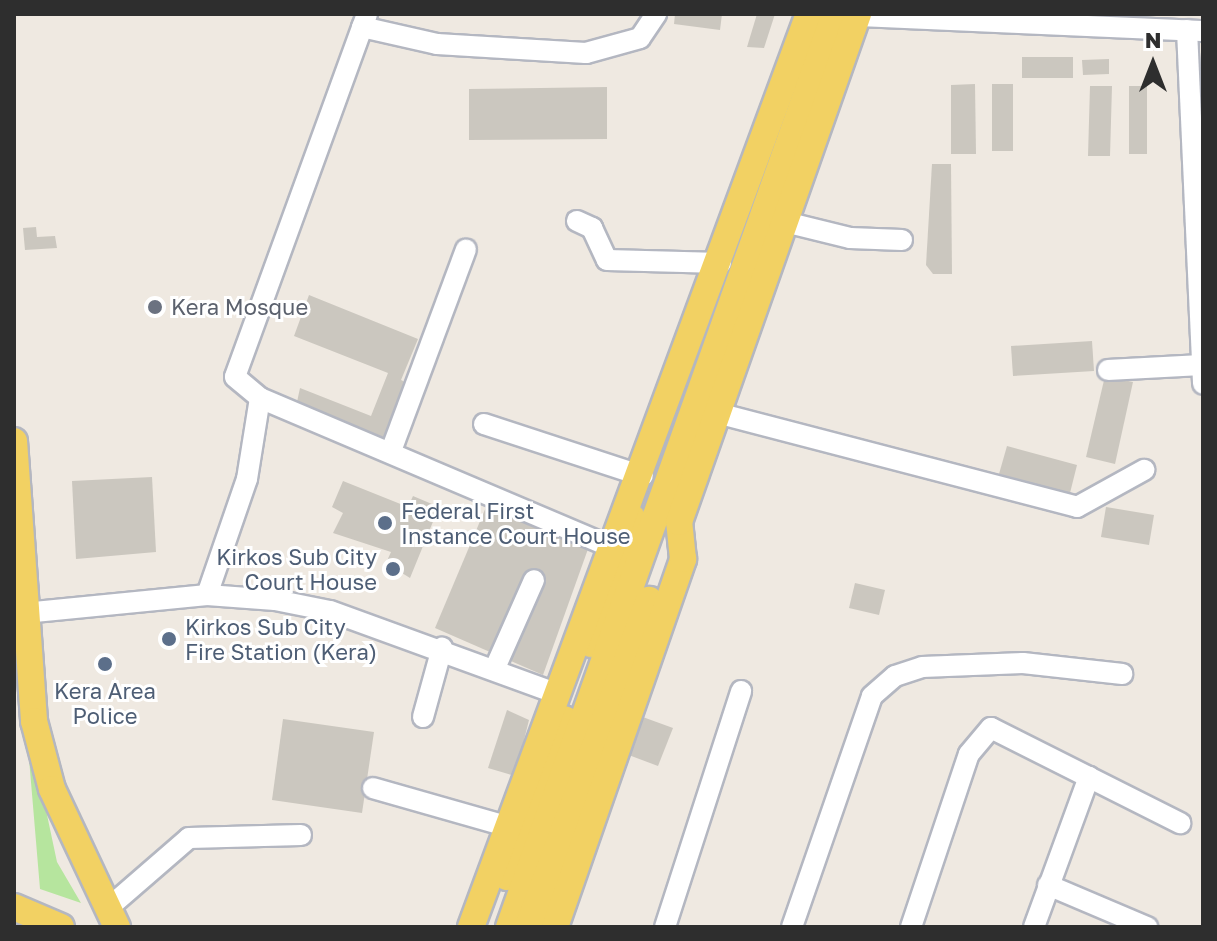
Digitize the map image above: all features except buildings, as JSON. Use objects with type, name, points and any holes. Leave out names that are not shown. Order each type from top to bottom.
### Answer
[{"type":"main road","points":[[488,927],[624,553],[640,484],[809,14]]},
{"type":"main road","points":[[528,927],[679,522],[785,222],[850,15]]},
{"type":"main road","points":[[509,927],[850,15]]},
{"type":"main road","points":[[14,441],[19,615],[41,752],[112,918]]},
{"type":"main road","points":[[471,927],[607,545],[640,484]]},
{"type":"main road","points":[[557,926],[683,559],[679,522]]},
{"type":"main road","points":[[14,907],[61,927]]},
{"type":"street","points":[[607,545],[260,398],[235,377],[236,364],[364,21],[437,44],[586,53],[640,38],[656,14]]},
{"type":"street","points":[[850,15],[1195,30],[1202,374],[1108,370]]},
{"type":"street","points":[[577,221],[592,228],[607,260],[721,263]]},
{"type":"street","points":[[785,222],[827,234],[902,240]]},
{"type":"street","points":[[391,451],[466,249]]},
{"type":"street","points":[[207,595],[247,479],[260,398]]},
{"type":"street","points":[[717,413],[1077,507],[1144,470]]},
{"type":"street","points":[[484,424],[640,484]]},
{"type":"street","points":[[495,668],[534,580]]},
{"type":"street","points":[[19,615],[207,595],[330,611],[442,648],[555,693]]},
{"type":"street","points":[[423,717],[442,648]]},
{"type":"street","points":[[792,927],[872,696],[895,676],[922,667],[1023,663],[1122,674]]},
{"type":"street","points":[[665,927],[741,691]]},
{"type":"street","points":[[911,927],[977,737],[1001,730],[1180,823]]},
{"type":"street","points":[[1034,927],[1089,777]]},
{"type":"street","points":[[373,788],[506,826]]},
{"type":"street","points":[[112,918],[189,838],[301,835]]},
{"type":"street","points":[[1048,885],[1147,927]]},
{"type":"green space","points":[[25,711],[57,862],[81,903],[40,889]]},
{"type":"place","name":"Kera Mosque","points":[[155,307]]},
{"type":"place","name":"Federal First Instance Court House","points":[[385,523]]},
{"type":"place","name":"Kirkos Sub City Court House","points":[[393,569]]},
{"type":"place","name":"Kirkos Sub City Fire Station (Kera)","points":[[169,639]]},
{"type":"place","name":"Kera Area Police","points":[[105,664]]}]
